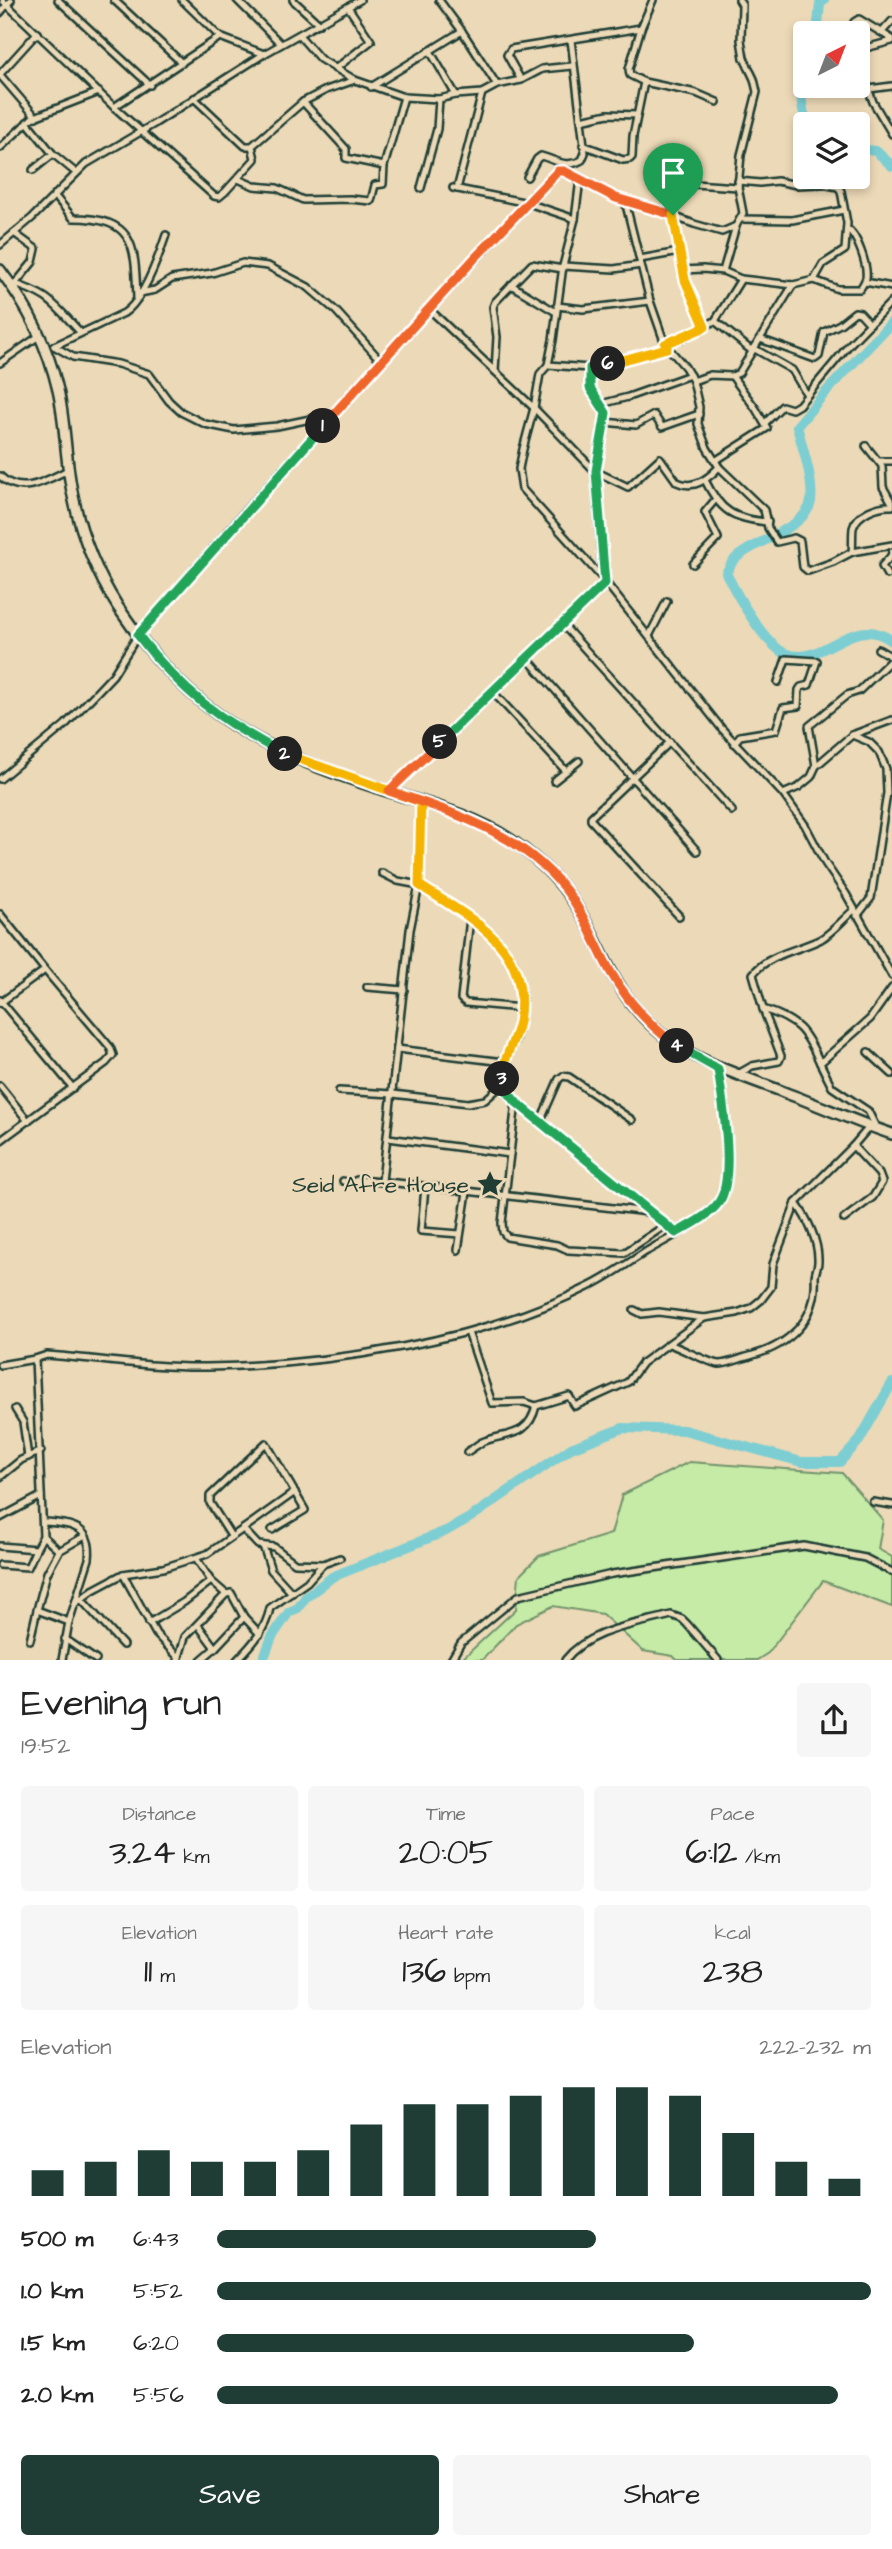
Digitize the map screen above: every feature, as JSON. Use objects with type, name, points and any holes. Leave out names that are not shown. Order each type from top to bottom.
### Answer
[{"type":"main road","points":[[0,271],[12,283],[39,336],[49,348],[72,494],[85,538],[116,602],[138,635],[177,682],[209,709],[244,733],[292,757],[490,828],[509,839],[541,864],[572,898],[608,969],[645,1018],[680,1048],[718,1069],[892,1133]]},
{"type":"street","points":[[58,0],[150,85]]},
{"type":"street","points":[[114,0],[182,63]]},
{"type":"street","points":[[237,0],[281,44]]},
{"type":"street","points":[[293,0],[319,24]]},
{"type":"street","points":[[439,0],[497,85]]},
{"type":"street","points":[[653,0],[641,28],[629,69],[630,75],[644,82],[696,93],[717,102]]},
{"type":"street","points":[[723,271],[736,226],[741,219],[743,205],[738,184],[745,134],[757,92],[744,58],[741,40],[742,5],[739,0]]},
{"type":"street","points":[[187,1],[220,37],[264,54]]},
{"type":"street","points":[[0,245],[75,172],[264,54],[358,1]]},
{"type":"street","points":[[0,13],[5,2],[114,107],[214,197],[219,197],[255,159],[252,146]]},
{"type":"street","points":[[335,69],[372,41],[348,7]]},
{"type":"street","points":[[882,32],[892,21]]},
{"type":"street","points":[[870,26],[892,40]]},
{"type":"street","points":[[521,80],[507,55],[509,51],[641,28]]},
{"type":"street","points":[[371,87],[462,31]]},
{"type":"street","points":[[36,117],[0,74],[37,33]]},
{"type":"street","points":[[299,35],[320,60],[335,69],[371,87],[404,97],[439,100],[456,95],[482,93],[497,85],[521,80],[542,69],[572,66]]},
{"type":"street","points":[[114,107],[220,37]]},
{"type":"street","points":[[527,177],[541,156],[559,164],[574,164],[582,160],[585,153],[572,66],[571,40]]},
{"type":"street","points":[[870,46],[892,40]]},
{"type":"street","points":[[429,51],[456,95]]},
{"type":"street","points":[[194,98],[245,146],[252,146],[303,102],[355,80]]},
{"type":"street","points":[[583,145],[623,160],[632,157],[644,82]]},
{"type":"street","points":[[870,89],[892,86]]},
{"type":"street","points":[[0,148],[27,122],[99,92]]},
{"type":"street","points":[[870,92],[891,131]]},
{"type":"street","points":[[482,93],[455,188],[528,203],[575,219]]},
{"type":"street","points":[[238,179],[254,186],[277,188],[303,200],[369,201],[374,186],[383,184],[384,166],[404,97]]},
{"type":"street","points":[[421,188],[437,129],[439,100]]},
{"type":"street","points":[[303,102],[346,149],[346,158],[384,166]]},
{"type":"street","points":[[580,120],[608,114],[637,115]]},
{"type":"street","points":[[27,122],[53,154],[75,172]]},
{"type":"street","points":[[33,170],[53,154]]},
{"type":"street","points":[[0,779],[73,717],[113,675],[138,635],[247,509],[558,171],[564,171],[625,201],[694,224],[722,232],[736,226]]},
{"type":"street","points":[[580,179],[548,365],[540,374],[519,469],[522,489],[604,581],[734,743],[783,794],[805,825],[892,976]]},
{"type":"street","points":[[705,327],[683,270],[670,214],[679,183],[738,184],[777,181],[797,185],[835,186],[841,191],[847,229],[845,250],[823,264],[814,280]]},
{"type":"street","points":[[54,195],[73,218],[106,220],[129,240],[134,250],[138,296]]},
{"type":"street","points":[[625,201],[650,301],[666,346],[692,378],[702,436],[717,464],[764,510],[777,542],[794,538],[800,541],[803,567],[808,570],[852,552],[892,545]]},
{"type":"street","points":[[741,219],[792,220],[844,210]]},
{"type":"street","points":[[683,270],[723,271],[741,279],[793,285],[814,280],[846,290],[860,289],[865,282],[865,270],[856,235],[847,229]]},
{"type":"street","points":[[14,233],[36,248],[33,261],[12,283],[35,290],[52,300],[80,332]]},
{"type":"street","points":[[49,348],[124,313],[132,306],[157,262],[166,235]]},
{"type":"street","points":[[495,371],[497,337],[493,307],[532,264],[563,268],[614,269],[679,251]]},
{"type":"street","points":[[138,296],[155,290],[172,279],[212,273],[243,263],[268,267],[308,287],[336,311],[382,362]]},
{"type":"street","points":[[548,365],[590,368],[666,346],[715,321],[741,279]]},
{"type":"street","points":[[865,282],[892,287]]},
{"type":"street","points":[[511,285],[557,309],[583,309],[650,301]]},
{"type":"street","points":[[601,404],[692,378],[732,376],[739,373],[793,285]]},
{"type":"street","points":[[765,423],[782,406],[794,409],[892,300]]},
{"type":"street","points":[[429,309],[596,471],[628,486],[660,458],[681,485],[705,480],[717,464],[766,429],[765,423],[732,376]]},
{"type":"street","points":[[817,358],[824,332],[855,312],[860,313],[870,324]]},
{"type":"street","points":[[715,321],[752,350],[792,370],[807,395]]},
{"type":"street","points":[[0,363],[39,336]]},
{"type":"street","points":[[760,339],[799,355],[817,358],[830,368]]},
{"type":"street","points":[[49,348],[149,374],[181,412],[205,424],[234,430],[251,429],[334,414]]},
{"type":"street","points":[[389,791],[564,625],[604,581],[596,471],[606,413],[590,388],[590,368]]},
{"type":"street","points":[[604,422],[636,425],[654,415],[662,427],[699,414]]},
{"type":"street","points":[[852,552],[857,520],[878,507],[892,505],[883,487],[883,468],[866,446]]},
{"type":"street","points":[[879,461],[892,461]]},
{"type":"street","points":[[0,476],[6,482],[32,486],[70,470]]},
{"type":"street","points":[[705,480],[715,500],[731,513],[768,525]]},
{"type":"street","points":[[693,564],[719,538],[705,512],[715,500]]},
{"type":"street","points":[[887,575],[882,566],[892,552]]},
{"type":"street","points":[[649,636],[667,601]]},
{"type":"street","points":[[564,625],[732,811]]},
{"type":"street","points":[[816,766],[809,726],[846,695],[859,691],[892,658],[878,649]]},
{"type":"street","points":[[527,658],[697,851]]},
{"type":"street","points":[[734,743],[740,736],[776,730],[783,708],[799,706],[799,690],[809,685],[817,661],[786,659],[778,682]]},
{"type":"street","points":[[492,691],[566,771]]},
{"type":"street","points":[[783,794],[799,787],[811,777],[816,766],[852,736],[892,720]]},
{"type":"street","points":[[736,1076],[752,1066],[780,1059],[753,978],[757,968],[824,937],[871,898],[889,804],[886,768],[879,752],[869,742],[852,736]]},
{"type":"street","points":[[670,742],[592,814],[591,820],[679,916]]},
{"type":"street","points":[[554,781],[579,761]]},
{"type":"street","points":[[382,1181],[411,930],[419,885],[421,802]]},
{"type":"street","points":[[339,1091],[393,1094],[468,1104],[485,1100],[502,1085],[504,1062],[516,1038],[522,994],[513,962],[495,938],[470,918],[419,885],[398,881],[382,873]]},
{"type":"street","points":[[0,914],[110,1047],[113,1055],[106,1063],[0,1141]]},
{"type":"street","points":[[470,918],[461,999],[466,1003],[521,1008]]},
{"type":"street","points":[[45,970],[1,1002],[73,1088]]},
{"type":"street","points":[[367,987],[404,990]]},
{"type":"street","points":[[820,1063],[870,1019],[892,988]]},
{"type":"street","points":[[634,1311],[642,1314],[659,1312],[704,1318],[751,1308],[767,1293],[772,1281],[773,1264],[796,1203],[873,1127],[868,1111],[832,1087],[810,1040],[796,1023],[763,1009]]},
{"type":"street","points":[[397,1049],[504,1062]]},
{"type":"street","points":[[868,1052],[892,1074]]},
{"type":"street","points":[[0,1365],[47,1355],[206,1367],[318,1360],[380,1351],[468,1332],[552,1303],[589,1287],[713,1209],[725,1191],[725,1131],[718,1069]]},
{"type":"street","points":[[540,1122],[559,1079],[563,1076],[569,1077],[632,1120]]},
{"type":"street","points":[[502,1085],[516,1102],[676,1233]]},
{"type":"street","points":[[0,1086],[27,1121]]},
{"type":"street","points":[[516,1102],[502,1227],[507,1237],[557,1245],[568,1250],[624,1253],[666,1225]]},
{"type":"street","points":[[388,1138],[510,1154]]},
{"type":"street","points":[[844,1219],[873,1197],[883,1182],[853,1146]]},
{"type":"street","points":[[343,1181],[382,1181],[649,1212]]},
{"type":"street","points":[[425,1187],[421,1231],[460,1234]]},
{"type":"street","points":[[458,1250],[467,1192]]},
{"type":"street","points":[[669,1344],[719,1364],[767,1352],[786,1340],[811,1310],[817,1286],[816,1247],[809,1225],[796,1203]]},
{"type":"street","points":[[468,1332],[492,1403],[524,1402],[536,1406],[569,1396],[575,1406],[628,1382],[642,1363],[704,1318]]},
{"type":"street","points":[[0,1565],[28,1567],[43,1536],[36,1359]]},
{"type":"street","points":[[467,1452],[483,1442],[516,1434],[534,1415],[536,1406]]},
{"type":"street","points":[[15,1409],[23,1422],[28,1457]]},
{"type":"street","points":[[231,1536],[210,1503],[210,1496],[264,1444],[269,1445],[303,1504],[304,1511],[272,1530]]},
{"type":"street","points":[[0,1477],[8,1469],[40,1451]]},
{"type":"street","points":[[78,1601],[123,1574],[163,1568],[207,1553],[295,1492]]},
{"type":"street","points":[[0,1518],[41,1496]]},
{"type":"street","points":[[873,1502],[892,1505]]},
{"type":"street","points":[[43,1522],[77,1527],[85,1536],[90,1549],[78,1601],[69,1622],[63,1659]]},
{"type":"street","points":[[243,1529],[253,1541],[274,1547],[295,1563],[324,1564],[340,1558]]},
{"type":"street","points":[[43,1536],[59,1551]]},
{"type":"street","points":[[30,1640],[47,1573],[59,1551],[85,1536]]},
{"type":"street","points":[[0,1546],[36,1549]]},
{"type":"street","points":[[263,1546],[271,1570],[292,1593]]},
{"type":"street","points":[[451,1660],[461,1643],[518,1596],[612,1574],[804,1546],[865,1558],[892,1572]]},
{"type":"street","points":[[196,1558],[211,1581],[226,1594],[231,1593],[244,1617],[260,1634]]},
{"type":"street","points":[[237,1660],[260,1634],[267,1622],[270,1608],[292,1593],[324,1564]]},
{"type":"street","points":[[123,1574],[156,1634],[179,1659]]},
{"type":"street","points":[[149,1623],[184,1602],[211,1581]]},
{"type":"street","points":[[179,1659],[185,1637],[226,1594]]},
{"type":"street","points":[[78,1601],[123,1645]]},
{"type":"street","points":[[37,1610],[69,1622]]},
{"type":"street","points":[[565,1660],[578,1645],[599,1634],[671,1615],[682,1619],[718,1660]]},
{"type":"street","points":[[201,1660],[244,1617]]},
{"type":"street","points":[[198,1625],[215,1648]]},
{"type":"street","points":[[65,1639],[96,1660]]},
{"type":"green space","points":[[689,1462],[842,1473],[883,1520],[878,1549],[892,1557],[892,1607],[823,1581],[768,1653],[757,1660],[677,1660],[673,1656],[643,1651],[602,1614],[553,1606],[516,1624],[482,1660],[461,1660],[516,1609],[519,1576],[539,1556],[611,1534],[622,1495]]},
{"type":"waterway","points":[[818,21],[820,4],[824,0]]},
{"type":"waterway","points":[[802,98],[804,112]]},
{"type":"waterway","points":[[870,150],[876,151],[892,166]]},
{"type":"waterway","points":[[892,322],[797,426],[811,483],[811,501],[807,511],[790,526],[743,552],[726,573],[761,631],[778,649],[787,654],[800,656],[813,653],[851,635],[864,632],[878,633],[892,641]]},
{"type":"waterway","points":[[263,1660],[272,1637],[289,1612],[298,1608],[305,1598],[332,1577],[446,1531],[471,1517],[571,1448],[623,1428],[684,1430],[802,1462],[840,1462],[859,1441],[892,1383]]},
{"type":"place","name":"Seid Afre House","points":[[490,1184]]},
{"type":"route","points":[[673,215],[616,198],[564,171],[558,171],[519,210],[247,509],[138,635],[177,682],[209,709],[244,733],[292,757],[363,783],[413,800],[421,802],[419,885],[470,918],[495,938],[513,962],[519,980],[521,1008],[516,1038],[504,1062],[502,1085],[516,1102],[676,1233],[713,1209],[725,1191],[727,1164],[718,1069],[680,1048],[632,1004],[608,969],[572,898],[541,864],[490,828],[450,812],[421,802],[413,800],[389,791],[605,583],[596,471],[606,413],[590,388],[590,368],[667,348],[665,344],[705,327],[685,280],[673,215]]}]
